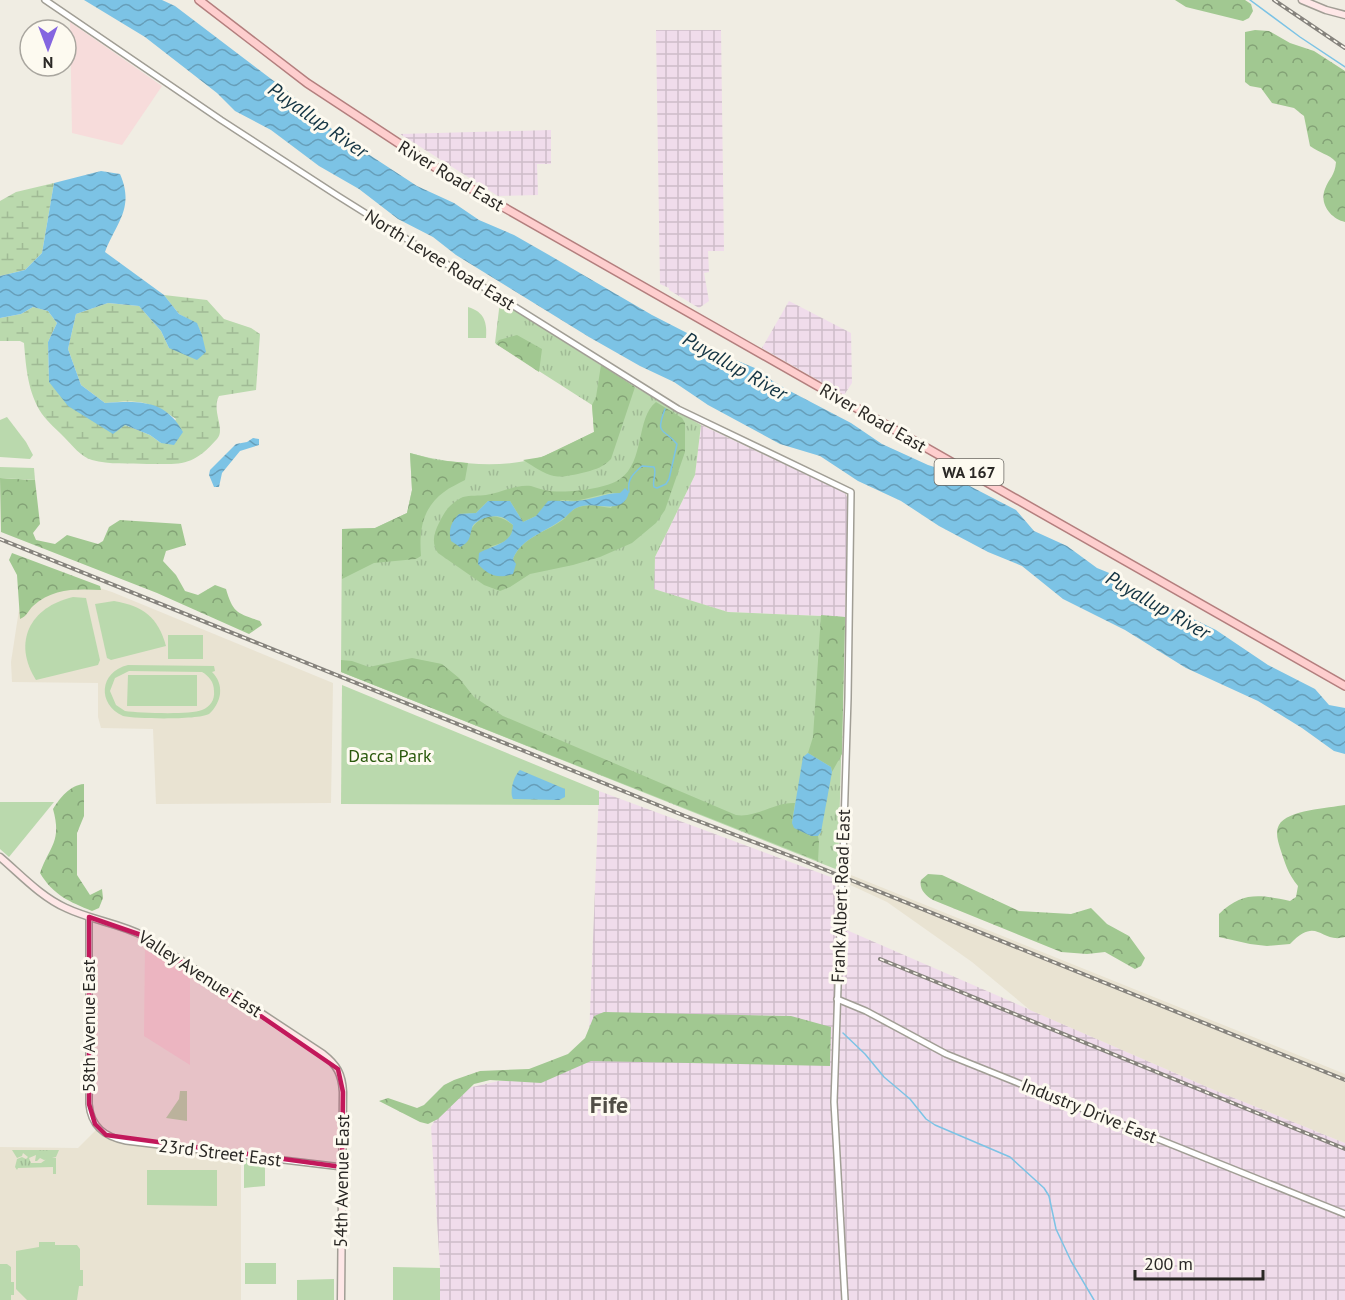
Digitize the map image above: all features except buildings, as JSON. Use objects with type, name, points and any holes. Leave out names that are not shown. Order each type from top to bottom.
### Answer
[{"type":"main road","name":"River Road East","points":[[199,0],[307,83],[456,180],[1345,686]]},
{"type":"main road","points":[[1302,0],[1345,15]]},
{"type":"main road","name":"Valley Avenue East","points":[[0,857],[55,902],[89,917],[104,920],[144,936],[335,1064]]},
{"type":"main road","name":"54th Avenue East","points":[[335,1064],[343,1086],[341,1300]]},
{"type":"street","name":"North Levee Road East","points":[[45,0],[221,120],[338,196],[678,410],[851,492]]},
{"type":"street","name":"Frank Albert Road East","points":[[845,1300],[834,1102],[849,653],[851,492]]},
{"type":"street","name":"58th Avenue East","points":[[89,917],[89,1104],[93,1119],[101,1131]]},
{"type":"street","name":"Industry Drive East","points":[[837,999],[866,1011],[946,1054],[1345,1214]]},
{"type":"street","name":"23rd Street East","points":[[101,1131],[113,1138],[126,1141],[342,1167]]},
{"type":"highlighted area","points":[[89,917],[144,936],[338,1069],[343,1092],[342,1167],[106,1135],[95,1124],[89,1104]]},
{"type":"shaded area","points":[[78,28],[162,86],[122,145],[72,133],[71,78],[78,78]]},
{"type":"shaded area","points":[[656,30],[721,30],[724,251],[708,251],[709,272],[704,273],[709,301],[699,308],[660,284]]},
{"type":"shaded area","points":[[551,130],[551,164],[537,164],[538,195],[498,196],[400,134]]},
{"type":"shaded area","points":[[789,301],[851,333],[852,383],[844,395],[762,348]]},
{"type":"shaded area","points":[[701,425],[845,493],[848,499],[845,617],[728,612],[653,589],[655,557],[695,475]]},
{"type":"shaded area","points":[[26,564],[112,592],[333,683],[331,803],[156,804],[153,729],[101,728],[98,717],[98,683],[12,682],[11,662]]},
{"type":"shaded area","points":[[599,791],[836,879],[835,925],[1212,1089],[1345,1143],[1345,1300],[440,1300],[431,1127],[450,1092],[588,1061]]},
{"type":"shaded area","points":[[846,873],[1345,1074],[1345,1143],[1212,1089],[1030,1010],[972,962],[887,902],[846,883]]},
{"type":"shaded area","points":[[145,943],[190,972],[190,1065],[144,1036]]},
{"type":"shaded area","points":[[98,1128],[113,1138],[241,1156],[241,1300],[0,1300],[0,1147],[78,1148]]},
{"type":"green space","points":[[1175,0],[1245,0],[1251,4],[1253,11],[1249,18],[1243,21],[1186,7]]},
{"type":"green space","points":[[1269,31],[1290,43],[1314,51],[1345,71],[1345,222],[1335,218],[1327,210],[1324,200],[1325,189],[1336,162],[1310,146],[1304,116],[1294,108],[1272,103],[1261,88],[1250,86],[1245,82],[1245,32]]},
{"type":"green space","points":[[54,183],[42,253],[25,270],[0,276],[0,201],[16,192]]},
{"type":"green space","points":[[164,295],[207,300],[224,319],[251,328],[260,334],[256,390],[219,396],[217,408],[220,430],[217,439],[200,455],[186,462],[105,463],[88,458],[77,450],[42,414],[31,389],[24,343],[0,341],[0,318],[21,314],[33,307],[48,311],[57,323],[48,342],[49,382],[161,443],[176,419],[158,408],[142,403],[105,403],[81,385],[68,349],[76,314],[108,303],[139,306],[161,331],[169,348],[202,335],[197,324],[179,314]]},
{"type":"green space","points":[[500,301],[635,387],[701,425],[695,475],[655,557],[654,589],[728,612],[845,617],[838,870],[341,672],[342,529],[375,528],[407,513],[412,490],[410,453],[477,464],[512,463],[544,456],[594,432],[592,405],[495,343]]},
{"type":"green space","points":[[468,307],[478,312],[484,319],[486,338],[468,338]]},
{"type":"green space","points":[[517,335],[542,349],[539,372],[496,344],[499,340]]},
{"type":"green space","points":[[601,365],[635,387],[611,459],[593,470],[559,476],[540,471],[523,460],[542,457],[594,432],[592,405],[596,397]]},
{"type":"green space","points":[[656,402],[682,418],[685,423],[685,452],[665,510],[656,523],[632,543],[600,557],[530,574],[500,591],[484,585],[438,553],[434,542],[437,527],[447,509],[462,497],[486,495],[525,486],[552,491],[583,490],[604,486],[620,479],[633,462],[645,418]],"holes":[[[609,493],[620,493],[611,508],[589,505],[574,509],[557,524],[522,545],[513,559],[516,564],[489,547],[509,538],[513,525],[492,516],[482,519],[472,528],[459,514],[476,513],[488,501],[510,501],[523,522],[536,516],[544,508],[562,500],[576,501]]]},
{"type":"green space","points":[[7,417],[26,442],[33,455],[30,459],[0,457],[0,420]]},
{"type":"green space","points":[[410,453],[436,460],[468,463],[465,480],[444,492],[431,505],[422,529],[421,556],[416,559],[374,563],[342,579],[342,529],[375,528],[407,513],[412,490]]},
{"type":"green space","points":[[0,467],[34,468],[35,480],[0,478]]},
{"type":"green space","points":[[0,478],[35,480],[40,524],[33,533],[36,540],[55,544],[67,535],[98,544],[103,541],[109,527],[120,520],[181,524],[186,545],[166,551],[163,561],[176,575],[185,591],[198,595],[215,585],[226,589],[237,611],[260,621],[262,625],[249,634],[157,593],[1,532]]},
{"type":"green space","points":[[12,553],[100,586],[101,590],[74,590],[57,593],[41,600],[20,619],[17,575],[9,560]]},
{"type":"green space","points":[[73,597],[86,598],[100,660],[98,665],[36,680],[29,666],[26,652],[29,628],[46,609]]},
{"type":"green space","points":[[114,601],[133,606],[148,614],[159,627],[166,646],[111,660],[107,658],[95,604]]},
{"type":"green space","points":[[821,615],[845,617],[842,754],[832,772],[831,767],[808,753],[813,737]]},
{"type":"green space","points":[[168,635],[203,635],[203,659],[168,659]]},
{"type":"green space","points":[[412,658],[442,664],[459,678],[474,697],[503,716],[736,815],[751,814],[787,803],[795,803],[792,823],[810,836],[818,836],[818,861],[341,672],[341,660],[369,667]]},
{"type":"green space","points":[[128,665],[214,666],[215,671],[212,672],[220,688],[219,699],[211,712],[203,716],[141,718],[123,716],[109,704],[105,689],[111,674]],"holes":[[[129,671],[202,672],[212,682],[214,697],[207,707],[196,712],[125,711],[116,705],[110,691],[115,678]]]},
{"type":"green space","points":[[128,675],[197,675],[197,706],[127,706]]},
{"type":"green space","name":"Dacca Park","points":[[342,685],[599,791],[599,805],[341,804]]},
{"type":"green space","points":[[84,784],[84,816],[77,833],[77,875],[90,895],[102,889],[103,898],[99,908],[92,911],[69,901],[56,892],[40,873],[54,843],[56,829],[53,809],[70,789]]},
{"type":"green space","points":[[0,802],[54,802],[9,857],[0,849]]},
{"type":"green space","points":[[1345,805],[1345,937],[1330,937],[1313,931],[1299,936],[1290,944],[1267,946],[1219,937],[1219,914],[1236,901],[1261,896],[1290,901],[1296,897],[1298,886],[1287,868],[1277,837],[1279,825],[1283,820],[1299,813]]},
{"type":"green space","points":[[928,874],[942,875],[1019,911],[1071,914],[1091,908],[1107,924],[1129,936],[1145,958],[1141,966],[1135,969],[1105,952],[1087,954],[1061,952],[933,900],[925,894],[921,886],[921,880]]},
{"type":"green space","points":[[604,1012],[791,1016],[831,1027],[830,1066],[591,1061],[541,1083],[490,1080],[474,1084],[438,1119],[428,1124],[379,1101],[388,1098],[417,1108],[424,1105],[444,1085],[454,1080],[480,1071],[529,1069],[568,1054],[585,1038],[594,1016]]},
{"type":"green space","points":[[180,1091],[187,1091],[187,1121],[166,1118],[179,1099]]},
{"type":"green space","points":[[12,1150],[59,1150],[56,1157],[52,1158],[56,1158],[56,1174],[53,1174],[53,1167],[18,1168],[17,1170],[15,1167],[17,1159],[28,1157],[23,1153],[17,1158]],"holes":[[[36,1155],[35,1161],[40,1158],[46,1160],[41,1163],[31,1163],[29,1158]]]},
{"type":"green space","points":[[244,1158],[265,1162],[265,1186],[244,1188]]},
{"type":"green space","points":[[147,1170],[217,1170],[217,1206],[147,1205]]},
{"type":"green space","points":[[39,1242],[77,1245],[80,1249],[83,1286],[79,1286],[77,1300],[27,1300],[16,1289],[16,1251],[39,1247]]},
{"type":"green space","points":[[245,1263],[276,1263],[276,1284],[245,1284]]},
{"type":"green space","points":[[0,1264],[7,1264],[11,1267],[14,1295],[11,1295],[11,1300],[0,1300]]},
{"type":"green space","points":[[393,1267],[440,1268],[440,1300],[393,1300]]},
{"type":"green space","points":[[334,1279],[334,1300],[297,1300],[297,1280]]},
{"type":"water","name":"Puyallup River","points":[[84,0],[162,0],[175,6],[287,91],[339,135],[417,186],[454,203],[479,220],[514,235],[689,334],[714,351],[762,371],[771,380],[851,423],[882,444],[928,465],[953,473],[962,482],[1016,510],[1034,531],[1067,546],[1097,568],[1124,579],[1150,598],[1216,630],[1268,665],[1315,689],[1329,705],[1345,708],[1345,754],[1334,751],[1258,701],[1186,668],[1125,630],[1063,599],[1022,566],[988,552],[939,526],[901,501],[858,481],[820,456],[780,444],[708,405],[674,382],[589,337],[456,255],[433,237],[398,219],[359,189],[319,166],[271,130],[235,111],[217,93],[145,37]]},
{"type":"water","points":[[101,171],[120,174],[126,196],[122,215],[105,252],[164,295],[179,314],[197,323],[206,352],[197,360],[169,348],[161,331],[139,306],[108,303],[76,314],[68,349],[81,385],[105,403],[150,404],[168,413],[183,432],[174,445],[161,443],[150,435],[125,425],[113,434],[68,406],[49,382],[48,342],[57,323],[48,311],[33,307],[21,314],[0,318],[0,276],[25,270],[42,253],[54,183]]},
{"type":"water","points":[[253,438],[259,439],[259,445],[240,451],[222,473],[219,487],[214,487],[209,475],[210,470],[236,444]]},
{"type":"water","points":[[625,488],[629,492],[622,504],[579,507],[528,541],[513,559],[516,564],[513,574],[494,575],[478,564],[479,553],[501,543],[510,536],[513,525],[505,518],[494,516],[476,522],[468,541],[460,547],[451,541],[451,527],[459,514],[476,513],[488,501],[510,501],[523,522],[536,516],[548,501],[583,500],[620,493]]},
{"type":"water","points":[[808,753],[831,767],[832,772],[821,832],[818,836],[811,836],[794,828],[792,823],[803,757]]},
{"type":"water","points":[[520,770],[565,789],[565,797],[559,800],[513,799],[513,784]]},
{"type":"waterway","points":[[1250,0],[1345,67]]},
{"type":"waterway","points":[[629,492],[631,477],[642,466],[654,467],[654,487],[666,484],[669,479],[677,444],[662,430],[661,423],[665,409]]},
{"type":"waterway","points":[[843,1033],[884,1077],[910,1099],[926,1119],[1010,1157],[1044,1188],[1049,1196],[1056,1229],[1071,1261],[1094,1300]]},
{"type":"railway","points":[[1274,0],[1345,48]]},
{"type":"railway","points":[[0,539],[1345,1080]]},
{"type":"railway","points":[[880,959],[1345,1149]]},
{"type":"district","name":"Fife","points":[[609,1105]]}]
